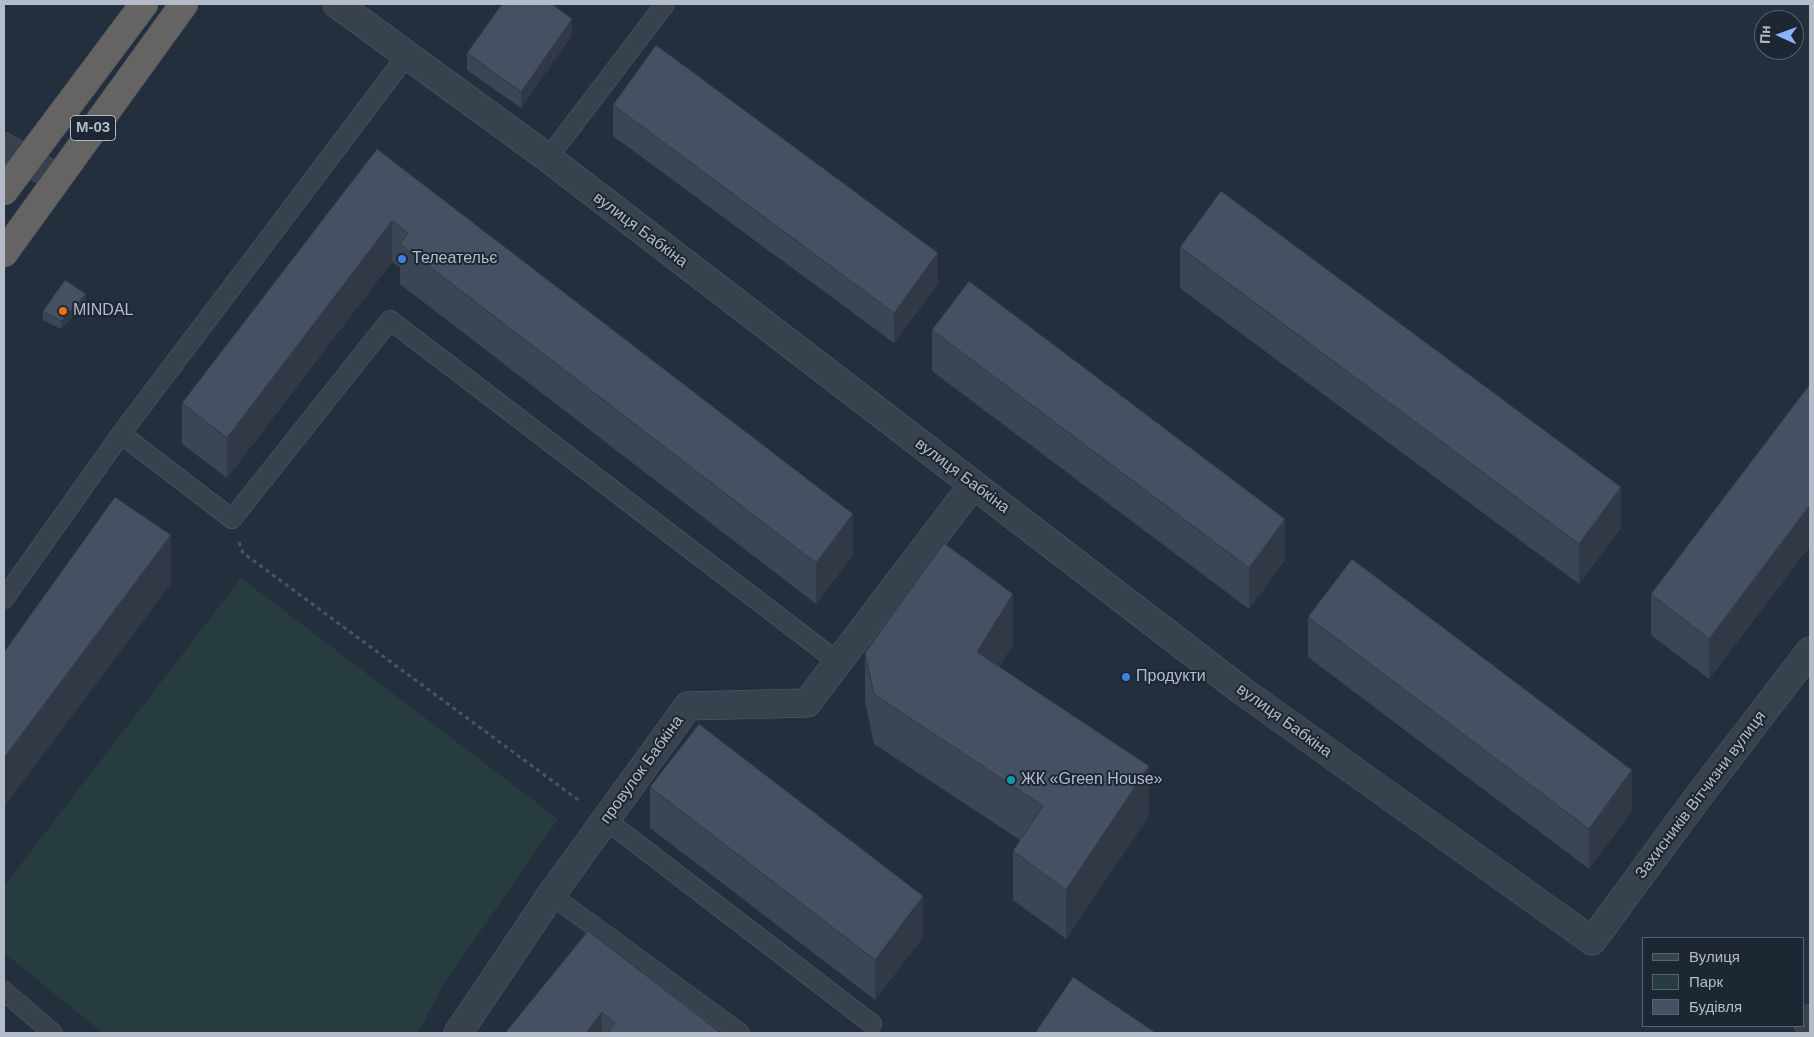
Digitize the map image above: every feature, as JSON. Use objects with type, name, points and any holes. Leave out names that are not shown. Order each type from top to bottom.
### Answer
[{"type":"highway","name":"М-03","points":[[4,191],[15,154],[144,4]]},
{"type":"highway","name":"М-03","points":[[7,240],[57,178],[184,4]]},
{"type":"street","name":"вулиця Бабкіна","points":[[337,4],[548,158],[1241,690],[1592,940]]},
{"type":"street","points":[[15,154],[57,178]]},
{"type":"street","name":"провулок Бабкіна","points":[[458,1033],[551,895],[688,706],[807,703],[974,485]]},
{"type":"street","name":"Захисників Вітчизни вулиця","points":[[1592,940],[1698,796],[1810,651]]},
{"type":"lane","points":[[548,158],[665,4]]},
{"type":"lane","points":[[4,599],[121,434],[407,55]]},
{"type":"lane","points":[[121,434],[232,520],[390,320],[838,662]]},
{"type":"lane","points":[[606,820],[872,1024]]},
{"type":"lane","points":[[551,895],[740,1033]]},
{"type":"lane","points":[[4,991],[53,1033]]},
{"type":"path","points":[[232,520],[243,553],[606,820]]},
{"type":"green space","points":[[241,578],[558,819],[443,985],[418,1033],[103,1033],[4,953],[4,886]]},
{"type":"building","points":[[502,4],[552,4],[572,19],[521,92],[467,53]]},
{"type":"building","points":[[656,45],[938,253],[894,313],[613,105]]},
{"type":"building","points":[[377,149],[853,514],[816,563],[400,244],[408,233],[392,221],[227,438],[182,403]]},
{"type":"building","points":[[1221,191],[1621,487],[1579,544],[1180,247]]},
{"type":"building","name":"MINDAL","points":[[65,280],[86,294],[61,321],[43,311]]},
{"type":"building","points":[[969,281],[1285,519],[1249,568],[932,330]]},
{"type":"building","points":[[1810,384],[1810,505],[1709,639],[1651,594]]},
{"type":"building","points":[[115,497],[171,535],[4,758],[4,652]]},
{"type":"building","name":"ЖК «Green House»","points":[[944,543],[1013,594],[977,652],[1149,766],[1066,890],[1013,851],[1043,806],[874,694],[865,653]]},
{"type":"building","points":[[1352,559],[1632,770],[1589,829],[1308,617]]},
{"type":"building","points":[[699,724],[923,896],[875,960],[650,787]]},
{"type":"building","points":[[588,931],[721,1033],[612,1033],[609,1031],[615,1023],[602,1012],[586,1033],[505,1033]]},
{"type":"building","points":[[1073,977],[1156,1033],[1035,1033]]},
{"type":"place","name":"Телеательє","points":[[402,259]]},
{"type":"place","name":"MINDAL","points":[[63,311]]},
{"type":"place","name":"Продукти","points":[[1126,677]]},
{"type":"place","name":"ЖК «Green House»","points":[[1011,780]]}]
